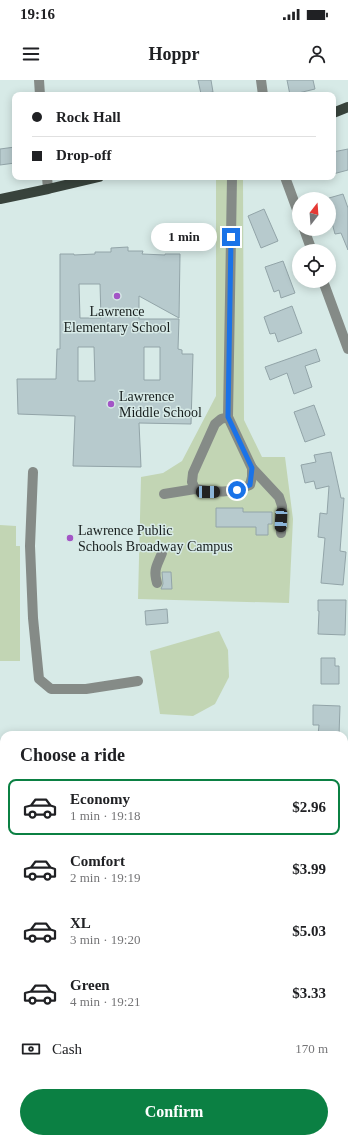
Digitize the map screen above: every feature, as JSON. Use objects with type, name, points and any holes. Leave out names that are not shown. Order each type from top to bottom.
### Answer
[{"type":"main road","points":[[336,112],[348,108]]},
{"type":"main road","points":[[0,199],[86,180]]},
{"type":"street","points":[[39,80],[40,92]]},
{"type":"street","points":[[261,80],[263,92]]},
{"type":"street","points":[[47,180],[48,189]]},
{"type":"street","points":[[232,180],[228,417],[252,468],[279,497],[282,506],[281,533]]},
{"type":"street","points":[[286,180],[292,196]]},
{"type":"street","points":[[326,288],[348,349]]},
{"type":"street","points":[[196,489],[192,482],[193,473],[215,424],[221,419],[228,417]]},
{"type":"street","points":[[164,494],[196,489],[208,492],[224,492],[244,488],[250,485],[252,468]]},
{"type":"street","points":[[33,472],[30,546],[33,618],[39,679],[51,689],[86,689],[138,681]]},
{"type":"street","points":[[157,583],[154,574],[155,568],[162,553]]},
{"type":"green space","points":[[216,180],[243,180],[244,420],[262,457],[285,457],[293,519],[289,603],[138,599],[141,477],[163,473],[182,461],[216,396]]},
{"type":"green space","points":[[0,525],[16,526],[16,546],[20,546],[20,661],[0,661]]},
{"type":"green space","points":[[219,631],[228,650],[229,677],[215,704],[193,716],[160,714],[150,651]]},
{"type":"building","points":[[198,80],[211,80],[213,92],[201,92]]},
{"type":"building","points":[[287,80],[313,80],[315,89],[302,92],[289,92]]},
{"type":"building","points":[[12,147],[12,163],[0,165],[0,149]]},
{"type":"building","points":[[348,149],[348,170],[336,173],[336,151]]},
{"type":"building","points":[[343,194],[348,208],[348,250],[341,233],[336,234],[336,196]]},
{"type":"building","points":[[264,209],[278,241],[261,248],[248,216]]},
{"type":"building","points":[[128,247],[128,251],[143,251],[142,254],[180,254],[179,318],[139,296],[139,319],[179,319],[178,349],[182,350],[182,354],[193,354],[191,424],[139,423],[141,467],[73,466],[75,416],[18,414],[17,379],[56,379],[57,349],[60,349],[60,254],[95,254],[95,252],[111,252],[111,248]],"holes":[[[79,284],[100,284],[101,318],[80,318]],[[78,347],[94,347],[95,381],[78,381]],[[144,347],[160,347],[160,380],[144,380]]]},
{"type":"building","points":[[283,261],[295,293],[281,298],[279,290],[274,292],[265,267]]},
{"type":"building","points":[[292,306],[302,333],[278,342],[275,333],[270,334],[264,317]]},
{"type":"building","points":[[316,349],[320,361],[305,366],[312,387],[294,394],[287,373],[270,380],[265,367]]},
{"type":"building","points":[[314,405],[325,435],[305,442],[294,412]]},
{"type":"building","points":[[331,452],[341,498],[344,498],[340,551],[346,552],[343,585],[321,583],[325,538],[318,537],[320,513],[327,514],[329,486],[316,489],[314,481],[305,483],[301,465],[316,462],[314,455]]},
{"type":"building","points":[[216,508],[243,508],[243,512],[272,512],[272,524],[268,524],[268,535],[256,535],[256,527],[216,527]]},
{"type":"building","points":[[162,572],[171,572],[172,589],[161,589],[163,584]]},
{"type":"building","points":[[318,600],[346,600],[345,635],[318,634]]},
{"type":"building","points":[[167,609],[168,623],[146,625],[145,611]]},
{"type":"building","points":[[321,658],[335,658],[335,666],[339,666],[339,684],[321,684]]},
{"type":"building","points":[[313,705],[340,706],[339,731],[318,731],[319,725],[313,725]]},
{"type":"place","name":"Lawrence Elementary School","points":[[117,296]]},
{"type":"place","name":"Lawrence Middle School","points":[[111,404]]},
{"type":"place","name":"Lawrence Public Schools Broadway Campus","points":[[70,538]]},
{"type":"route","points":[[231,237],[228,417],[252,468],[250,485],[237,490]]}]
